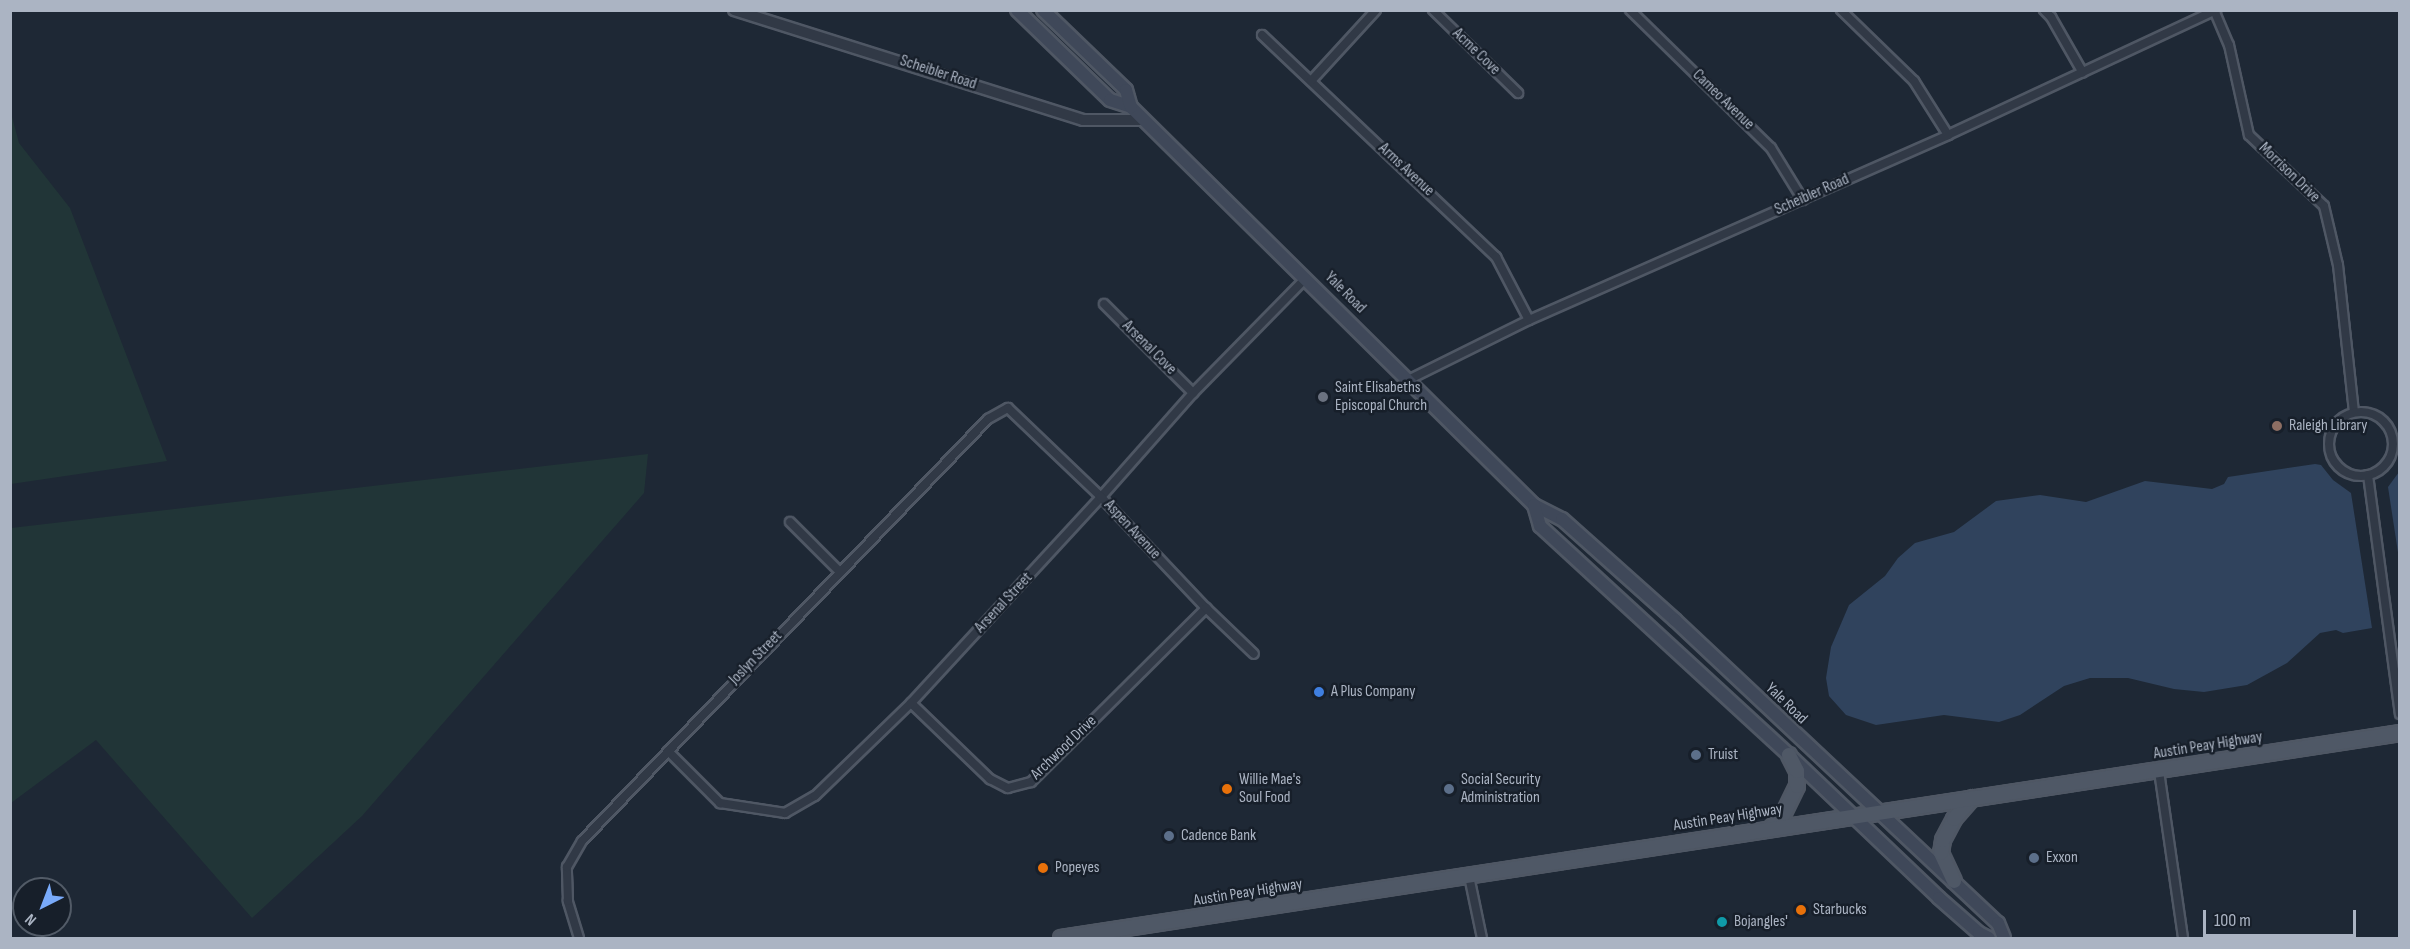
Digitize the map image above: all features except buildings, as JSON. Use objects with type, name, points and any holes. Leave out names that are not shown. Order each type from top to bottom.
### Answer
[{"type":"main road","name":"Yale Road","points":[[1017,10],[1110,100],[1131,107],[1534,505],[1562,519],[1954,881],[1998,923],[2004,939]]},
{"type":"main road","name":"Yale Road","points":[[1043,10],[1126,90],[1131,107]]},
{"type":"main road","name":"Yale Road","points":[[1534,505],[1540,526],[1789,755],[1939,898],[1989,939]]},
{"type":"main road","name":"Austin Peay Highway","points":[[1061,939],[1852,815],[2159,771],[2400,733]]},
{"type":"main road","points":[[1771,828],[1786,812],[1797,786],[1797,771],[1789,755]]},
{"type":"main road","points":[[1954,881],[1941,853],[1943,840],[1954,819],[1972,798]]},
{"type":"street","name":"Scheibler Road","points":[[735,10],[1083,120],[1144,120]]},
{"type":"street","points":[[1311,81],[1376,10]]},
{"type":"street","name":"Acme Cove","points":[[1433,10],[1518,93]]},
{"type":"street","name":"Cameo Avenue","points":[[1630,10],[1772,148],[1803,200]]},
{"type":"street","points":[[1841,10],[1914,81],[1948,135]]},
{"type":"street","points":[[2044,10],[2051,17],[2083,73]]},
{"type":"street","name":"Scheibler Road","points":[[1408,380],[1529,320],[1948,135],[2215,11]]},
{"type":"street","name":"Morrison Drive","points":[[2215,11],[2229,45],[2249,135],[2324,206],[2338,265],[2354,412]]},
{"type":"street","name":"Arms Avenue","points":[[1262,35],[1496,257],[1529,320]]},
{"type":"street","name":"Arsenal Street","points":[[668,751],[720,802],[785,813],[815,796],[911,703],[1101,497],[1193,393],[1306,278]]},
{"type":"street","name":"Arsenal Cove","points":[[1104,304],[1193,393]]},
{"type":"street","name":"Aspen Avenue","points":[[1008,408],[1101,497],[1206,609],[1254,654]]},
{"type":"street","name":"Joslyn Street","points":[[579,939],[568,901],[567,867],[582,841],[839,571],[988,419],[1008,408]]},
{"type":"street","points":[[2354,412],[2376,415],[2385,422],[2396,442],[2386,463],[2368,475],[2348,473],[2339,468],[2329,450],[2328,440],[2337,422],[2354,412]]},
{"type":"street","points":[[2368,475],[2400,714]]},
{"type":"street","points":[[790,522],[839,571]]},
{"type":"street","name":"Archwood Drive","points":[[911,703],[990,779],[1008,788],[1031,782],[1206,609]]},
{"type":"street","points":[[2159,771],[2183,939]]},
{"type":"street","points":[[1469,876],[1482,939]]},
{"type":"green space","points":[[11,113],[19,143],[70,208],[167,461],[11,484]]},
{"type":"green space","points":[[648,454],[644,493],[362,816],[252,918],[96,740],[11,803],[11,528]]},
{"type":"water","points":[[2321,465],[2333,480],[2351,493],[2372,628],[2343,633],[2336,630],[2320,633],[2287,663],[2247,685],[2204,692],[2174,689],[2128,678],[2090,678],[2064,686],[2020,715],[1999,722],[1944,715],[1876,725],[1846,715],[1829,696],[1826,678],[1831,647],[1849,605],[1885,576],[1898,558],[1915,543],[1954,532],[1996,501],[2040,495],[2086,502],[2145,481],[2212,489],[2224,484],[2228,477]]},
{"type":"water","points":[[2399,472],[2399,559],[2388,487]]},
{"type":"place","name":"Saint Elisabeths Episcopal Church","points":[[1323,397]]},
{"type":"place","name":"Raleigh Library","points":[[2277,426]]},
{"type":"place","name":"A Plus Company","points":[[1319,692]]},
{"type":"place","name":"Truist","points":[[1696,755]]},
{"type":"place","name":"Willie Mae's Soul Food","points":[[1227,789]]},
{"type":"place","name":"Social Security Administration","points":[[1449,789]]},
{"type":"place","name":"Cadence Bank","points":[[1169,836]]},
{"type":"place","name":"Exxon","points":[[2034,858]]},
{"type":"place","name":"Popeyes","points":[[1043,868]]},
{"type":"place","name":"Starbucks","points":[[1801,910]]},
{"type":"place","name":"Bojangles'","points":[[1722,922]]}]
